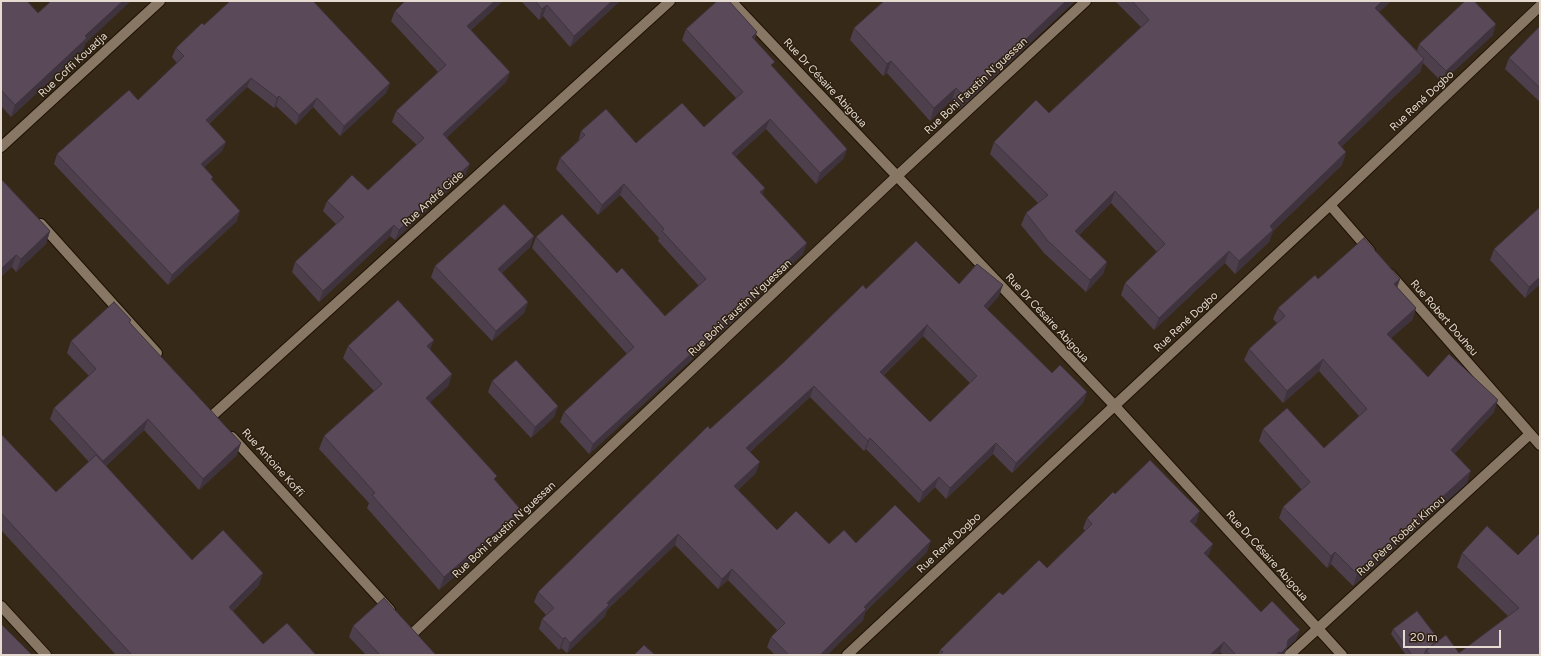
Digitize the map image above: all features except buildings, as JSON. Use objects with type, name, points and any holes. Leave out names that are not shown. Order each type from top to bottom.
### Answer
[{"type":"street","name":"Rue Coffi Kouadja","points":[[1,147],[160,1]]},
{"type":"street","name":"Rue André Gide","points":[[216,418],[670,1]]},
{"type":"street","name":"Rue Dr Césaire Abigoua","points":[[731,1],[1114,406],[1342,655]]},
{"type":"street","name":"Rue Bohi Faustin N'guessan","points":[[412,633],[897,176],[1086,1]]},
{"type":"street","name":"Rue René Dogbo","points":[[847,655],[1330,205],[1540,6]]},
{"type":"street","name":"Rue Robert Douheu","points":[[1330,205],[1540,445]]},
{"type":"street","points":[[33,215],[165,362]]},
{"type":"street","name":"Rue Antoine Koffi","points":[[216,418],[396,616]]},
{"type":"street","name":"Rue Père Robert Kimou","points":[[1289,655],[1530,434]]},
{"type":"street","points":[[1,606],[46,655]]}]
